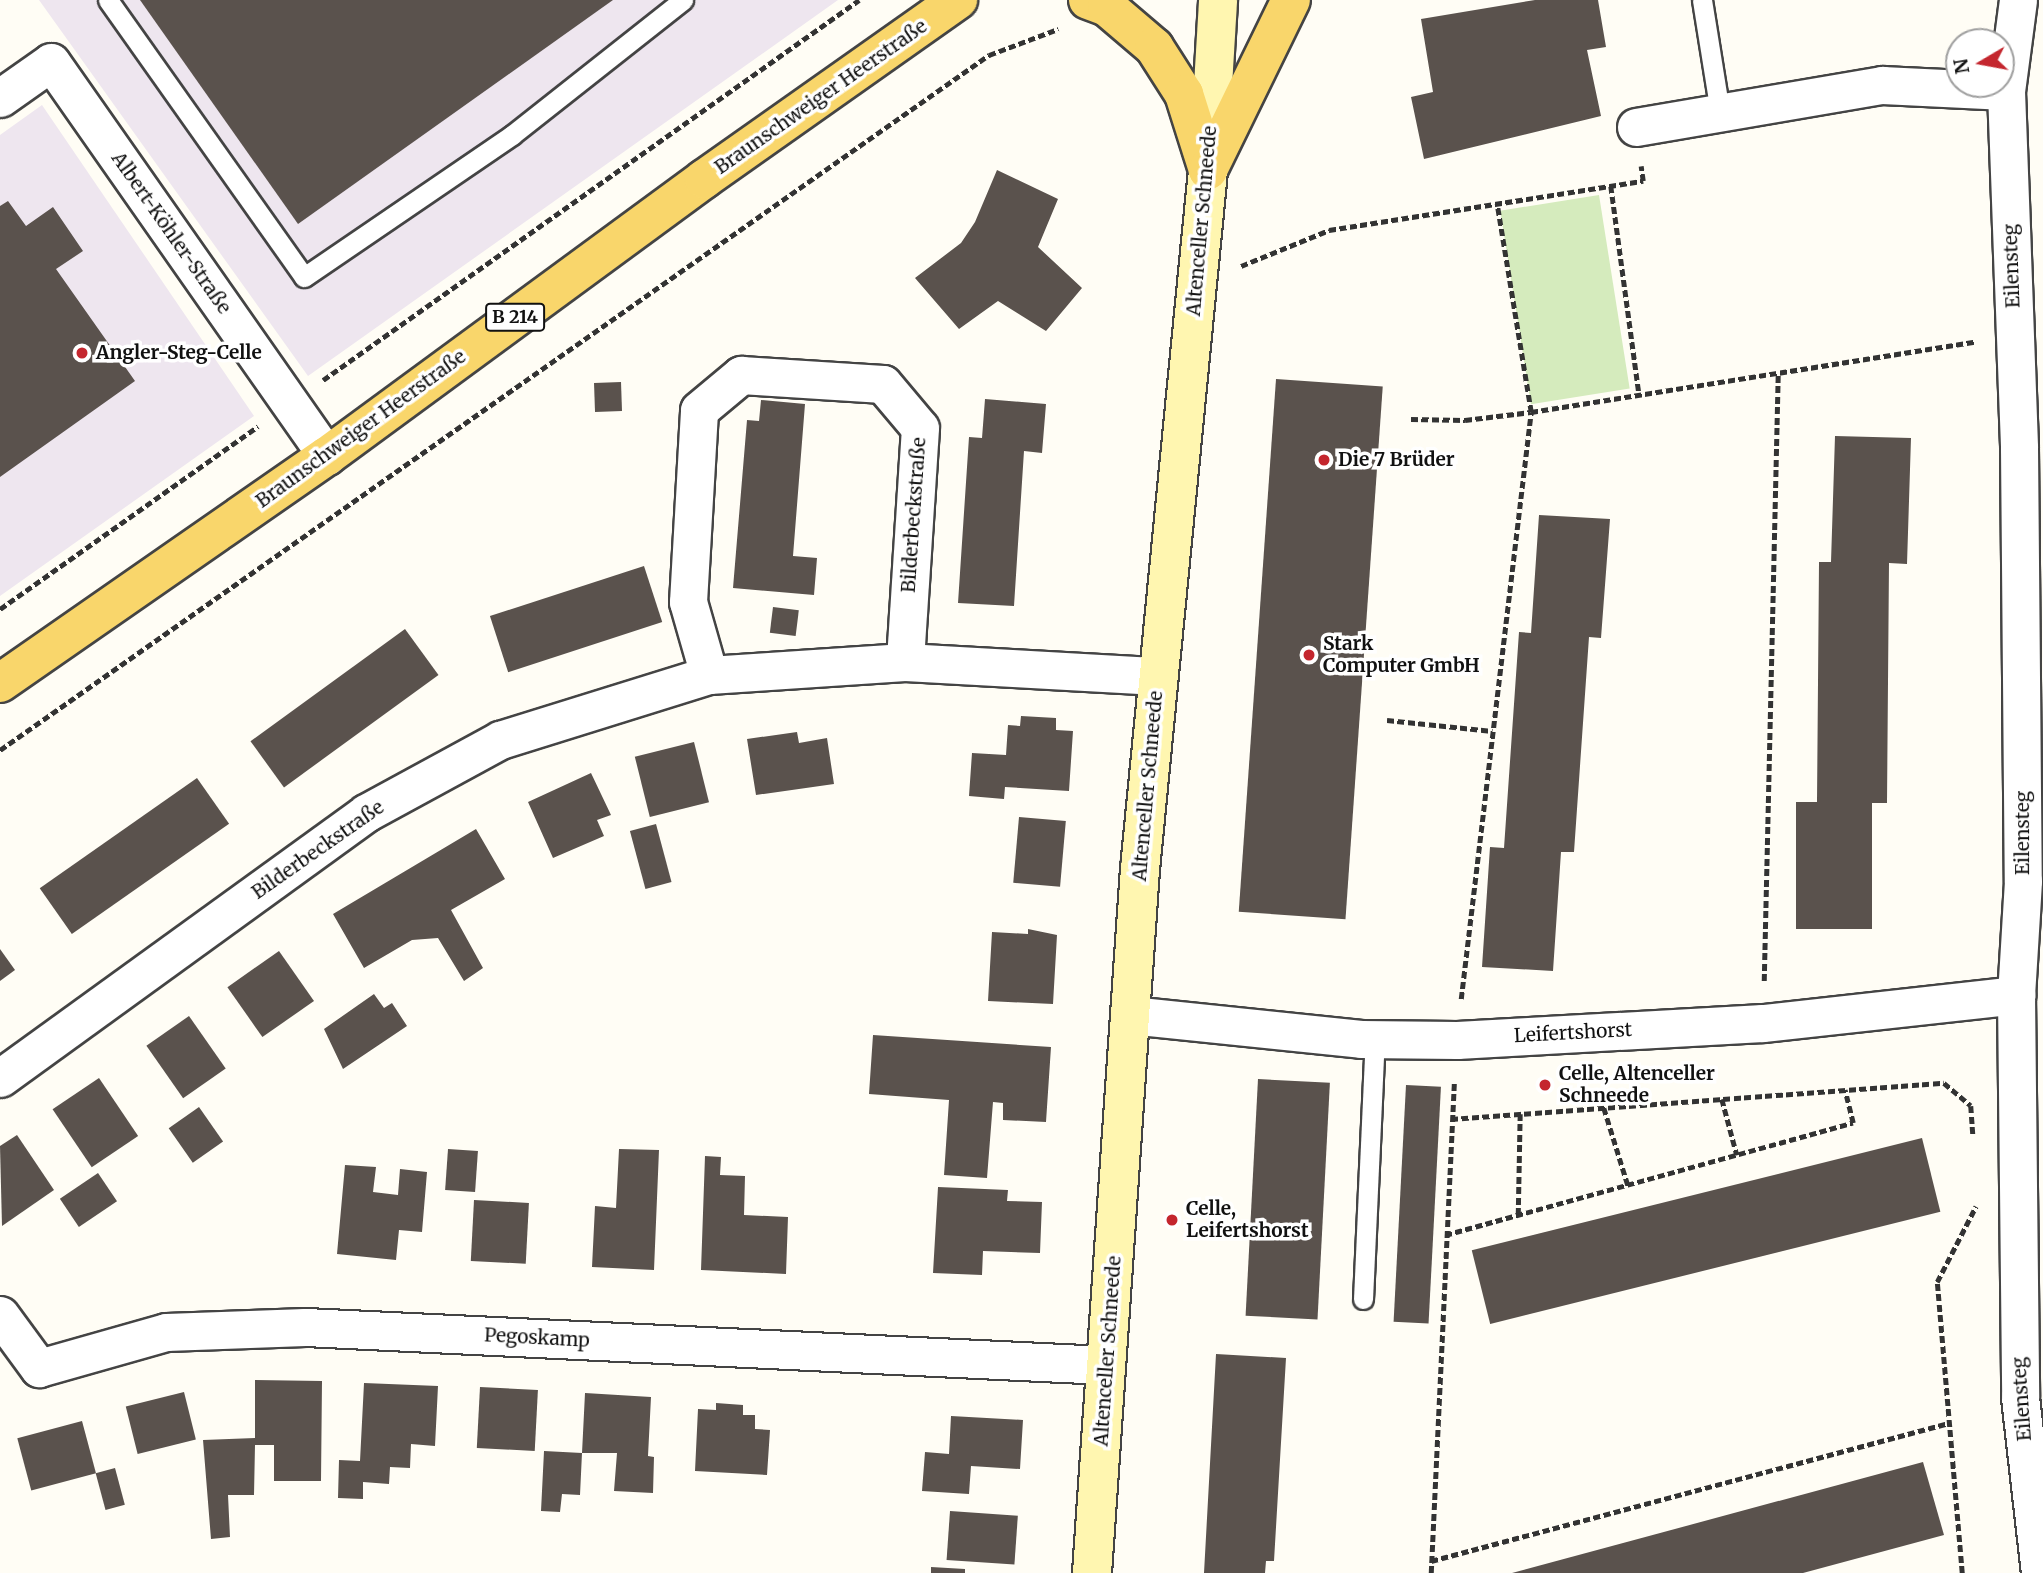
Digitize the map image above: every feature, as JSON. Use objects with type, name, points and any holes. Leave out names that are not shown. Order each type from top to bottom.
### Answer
[{"type":"main road","name":"Braunschweiger Heerstraße","points":[[0,683],[327,456],[693,187],[959,0]]},
{"type":"main road","name":"Altenceller Schneede","points":[[1092,1573],[1130,1015],[1158,676],[1208,170],[1218,0]]},
{"type":"main road","points":[[1208,170],[1291,0]]},
{"type":"main road","points":[[1097,4],[1154,47],[1184,94],[1208,170]]},
{"type":"street","name":"Eilensteg","points":[[2014,28],[2018,0]]},
{"type":"street","name":"Albert-Köhler-Straße","points":[[0,98],[51,62],[327,456]]},
{"type":"street","points":[[1636,127],[1882,85],[1945,89]]},
{"type":"street","name":"Eilensteg","points":[[2006,98],[2015,335],[2025,973],[2020,1397],[2040,1573]]},
{"type":"street","name":"Bilderbeckstraße","points":[[709,675],[688,602],[699,410],[741,375],[883,384],[920,428],[905,662]]},
{"type":"street","name":"Bilderbeckstraße","points":[[0,1078],[366,813],[500,740],[709,675],[905,662],[1158,676]]},
{"type":"street","name":"Leifertshorst","points":[[1130,1015],[1375,1039],[1457,1040],[1763,1023],[2025,973]]},
{"type":"street","name":"Pegoskamp","points":[[0,1315],[40,1368],[166,1332],[305,1327],[1106,1365]]},
{"type":"lane","points":[[108,0],[304,277],[512,135],[683,0]]},
{"type":"lane","points":[[1702,0],[1720,112]]},
{"type":"lane","points":[[1363,1299],[1375,1039]]},
{"type":"path","points":[[0,609],[859,0]]},
{"type":"path","points":[[0,750],[989,55],[1052,28],[1095,33],[1097,4]]},
{"type":"path","points":[[1197,284],[1329,230],[1643,181],[1636,127]]},
{"type":"path","points":[[1611,186],[1639,394]]},
{"type":"path","points":[[1431,1573],[1445,1235],[1457,1040],[1531,412],[1497,204]]},
{"type":"path","points":[[1411,419],[1465,419],[1531,412],[2015,335]]},
{"type":"path","points":[[1763,1023],[1778,373]]},
{"type":"path","points":[[1387,720],[1492,731]]},
{"type":"path","points":[[1451,1119],[1944,1083],[1971,1105],[1973,1143]]},
{"type":"path","points":[[1445,1235],[1853,1123],[1844,1090]]},
{"type":"path","points":[[1722,1099],[1737,1155]]},
{"type":"path","points":[[1604,1108],[1628,1185]]},
{"type":"path","points":[[1518,1215],[1520,1114]]},
{"type":"path","points":[[1962,1573],[1937,1282],[1977,1205],[1976,1192]]},
{"type":"path","points":[[1431,1561],[1949,1423]]},
{"type":"shaded area","points":[[39,0],[838,0],[308,376]]},
{"type":"shaded area","points":[[42,105],[254,416],[0,596],[0,135]]},
{"type":"green space","points":[[1599,195],[1630,389],[1531,404],[1500,211]]},
{"type":"building","points":[[140,0],[613,0],[298,224]]},
{"type":"building","points":[[1535,0],[1598,0],[1606,47],[1587,50],[1601,116],[1424,159],[1411,97],[1433,92],[1421,19]]},
{"type":"building","points":[[997,170],[1058,199],[1038,247],[1082,288],[1046,331],[998,301],[959,329],[915,278],[961,243],[975,222]]},
{"type":"building","points":[[8,201],[26,226],[53,207],[83,251],[56,269],[135,381],[0,477],[0,206]]},
{"type":"building","points":[[1276,379],[1383,386],[1345,919],[1239,912]]},
{"type":"building","points":[[621,382],[622,411],[595,412],[594,383]]},
{"type":"building","points":[[985,399],[1046,404],[1042,453],[1024,451],[1014,606],[958,603],[969,437],[982,438]]},
{"type":"building","points":[[761,400],[805,404],[793,556],[817,558],[814,595],[733,588],[747,420],[759,421]]},
{"type":"building","points":[[1835,436],[1911,438],[1907,564],[1889,563],[1887,803],[1872,803],[1872,929],[1796,929],[1796,802],[1817,802],[1819,562],[1831,562]]},
{"type":"building","points":[[1539,515],[1610,519],[1601,638],[1589,637],[1574,852],[1561,852],[1553,971],[1482,967],[1490,847],[1504,848],[1519,632],[1531,633]]},
{"type":"building","points":[[644,566],[662,622],[508,672],[490,616]]},
{"type":"building","points":[[773,607],[799,610],[796,636],[770,633]]},
{"type":"building","points":[[405,629],[439,675],[284,787],[250,741]]},
{"type":"building","points":[[1021,716],[1056,718],[1056,730],[1073,731],[1069,791],[1005,787],[1004,799],[969,796],[972,753],[1006,755],[1008,725],[1020,726]]},
{"type":"building","points":[[797,732],[799,743],[827,738],[834,784],[756,795],[747,739]]},
{"type":"building","points":[[694,742],[709,802],[650,817],[635,757]]},
{"type":"building","points":[[591,773],[611,815],[597,820],[604,836],[553,858],[528,802]]},
{"type":"building","points":[[197,778],[229,824],[72,934],[40,888]]},
{"type":"building","points":[[1019,817],[1066,821],[1060,887],[1013,883]]},
{"type":"building","points":[[656,824],[672,882],[645,889],[630,831]]},
{"type":"building","points":[[476,829],[505,879],[451,910],[483,968],[464,981],[438,938],[412,940],[364,968],[333,914]]},
{"type":"building","points":[[1028,929],[1057,935],[1053,1004],[988,1001],[992,932],[1028,934]]},
{"type":"building","points":[[0,949],[15,970],[0,981]]},
{"type":"building","points":[[279,951],[314,1001],[262,1037],[227,987]]},
{"type":"building","points":[[374,994],[384,1008],[392,1003],[407,1026],[343,1069],[324,1029]]},
{"type":"building","points":[[189,1016],[226,1068],[183,1098],[146,1046]]},
{"type":"building","points":[[873,1035],[1051,1047],[1046,1122],[1003,1120],[1003,1103],[993,1102],[987,1178],[944,1175],[949,1100],[869,1094]]},
{"type":"building","points":[[99,1078],[138,1136],[92,1167],[53,1109]]},
{"type":"building","points":[[1258,1079],[1330,1083],[1317,1319],[1246,1316]]},
{"type":"building","points":[[1406,1085],[1441,1087],[1429,1324],[1394,1322]]},
{"type":"building","points":[[199,1107],[223,1141],[193,1163],[169,1128]]},
{"type":"building","points":[[17,1135],[54,1190],[2,1226],[0,1146]]},
{"type":"building","points":[[1922,1138],[1940,1212],[1490,1324],[1472,1250]]},
{"type":"building","points":[[448,1149],[478,1151],[475,1192],[445,1190]]},
{"type":"building","points":[[619,1149],[659,1150],[654,1270],[592,1267],[595,1206],[616,1208]]},
{"type":"building","points":[[705,1156],[721,1157],[720,1175],[745,1176],[744,1215],[788,1217],[786,1274],[701,1270]]},
{"type":"building","points":[[345,1165],[376,1167],[373,1192],[398,1195],[400,1169],[427,1172],[422,1232],[399,1230],[396,1260],[337,1254]]},
{"type":"building","points":[[98,1173],[117,1201],[79,1227],[60,1199]]},
{"type":"building","points":[[938,1187],[1008,1190],[1007,1201],[1042,1202],[1040,1253],[983,1251],[982,1275],[933,1273]]},
{"type":"building","points":[[474,1200],[529,1203],[526,1264],[471,1261]]},
{"type":"building","points":[[1216,1354],[1286,1358],[1274,1561],[1266,1561],[1265,1573],[1204,1573]]},
{"type":"building","points":[[255,1380],[322,1381],[321,1481],[274,1481],[274,1445],[255,1445],[254,1495],[228,1495],[230,1537],[211,1539],[203,1440],[255,1438]]},
{"type":"building","points":[[364,1383],[438,1386],[435,1446],[411,1444],[410,1468],[390,1467],[389,1484],[363,1482],[363,1499],[338,1498],[339,1460],[360,1461]]},
{"type":"building","points":[[480,1387],[538,1390],[535,1451],[477,1448]]},
{"type":"building","points":[[184,1392],[196,1440],[138,1454],[126,1407]]},
{"type":"building","points":[[585,1393],[651,1397],[648,1456],[654,1457],[653,1493],[614,1491],[617,1453],[582,1453]]},
{"type":"building","points":[[716,1403],[743,1405],[743,1415],[755,1415],[755,1429],[770,1430],[767,1475],[695,1471],[698,1409],[716,1410]]},
{"type":"building","points":[[951,1416],[1023,1420],[1020,1469],[971,1466],[969,1494],[922,1491],[925,1452],[949,1454]]},
{"type":"building","points":[[82,1421],[96,1473],[31,1491],[17,1438]]},
{"type":"building","points":[[544,1451],[582,1453],[580,1495],[562,1494],[560,1512],[541,1511]]},
{"type":"building","points":[[1923,1462],[1944,1535],[1803,1573],[1512,1573]]},
{"type":"building","points":[[115,1468],[125,1505],[106,1510],[96,1473]]},
{"type":"building","points":[[950,1511],[1018,1516],[1014,1565],[947,1560]]},
{"type":"building","points":[[931,1567],[965,1569],[965,1573],[931,1573]]},
{"type":"place","name":"Angler-Steg-Celle","points":[[82,353]]},
{"type":"place","name":"Die 7 Brüder","points":[[1324,460]]},
{"type":"place","name":"Stark Computer GmbH","points":[[1309,655]]},
{"type":"place","name":"Celle, Altenceller Schneede","points":[[1545,1085]]},
{"type":"place","name":"Celle, Leifertshorst","points":[[1172,1220]]}]
